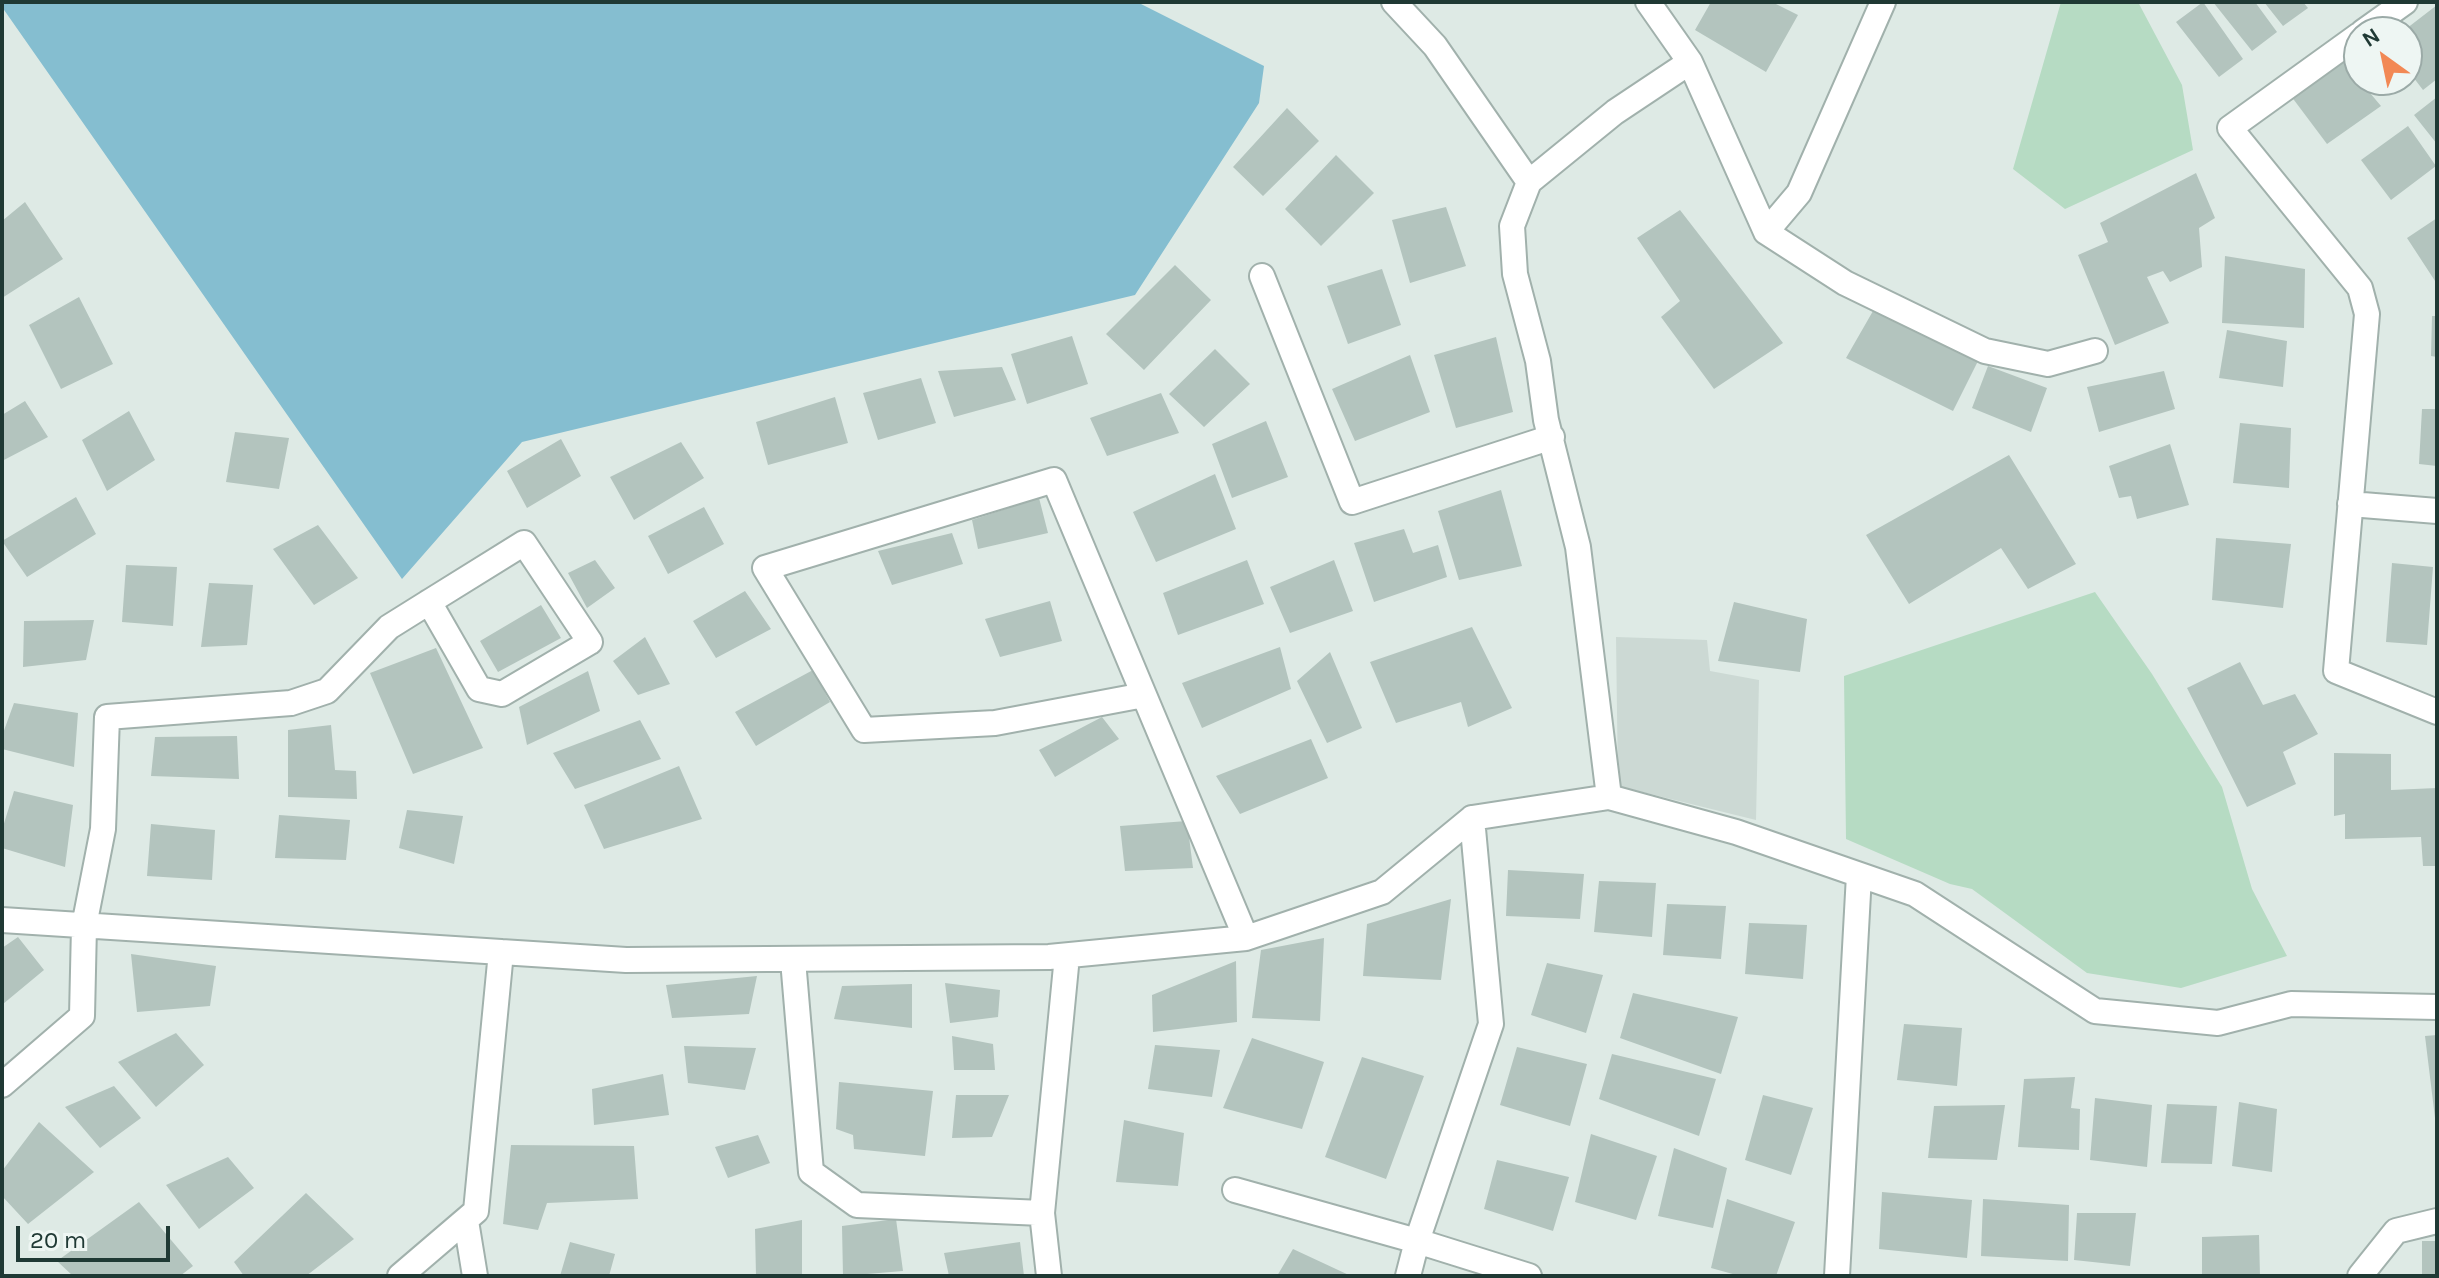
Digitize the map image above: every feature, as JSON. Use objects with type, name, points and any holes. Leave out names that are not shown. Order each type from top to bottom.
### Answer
[{"type":"street","points":[[1394,2],[1435,46],[1529,182]]},
{"type":"street","points":[[1648,2],[1690,62],[1766,232],[1845,283],[1985,351],[2048,364],[2095,351]]},
{"type":"street","points":[[1766,232],[1799,193],[1883,2]]},
{"type":"street","points":[[2386,16],[2405,2]]},
{"type":"street","points":[[2343,47],[2230,128],[2360,288],[2367,314],[2336,671],[2437,712]]},
{"type":"street","points":[[1609,797],[1578,547],[1546,420],[1538,361],[1515,274],[1512,226],[1529,182],[1615,112],[1690,62]]},
{"type":"street","points":[[1262,276],[1352,502],[1552,437]]},
{"type":"street","points":[[1144,695],[995,723],[864,730],[765,568],[1054,480],[1246,938]]},
{"type":"street","points":[[2350,504],[2437,511]]},
{"type":"street","points":[[2,1085],[82,1016],[84,926],[103,829],[107,717],[291,703],[327,691],[389,627],[429,602],[524,543],[590,642],[502,694],[479,689],[429,602]]},
{"type":"street","points":[[2,920],[626,960],[1067,956],[1246,938],[1382,892],[1472,818],[1609,797],[1736,832],[1915,894],[2095,1011],[2218,1023],[2291,1004],[2437,1007]]},
{"type":"street","points":[[1408,1276],[1417,1241],[1491,1024],[1472,818]]},
{"type":"street","points":[[1837,1276],[1859,875]]},
{"type":"street","points":[[400,1276],[476,1211],[501,952]]},
{"type":"street","points":[[1049,1276],[1042,1213],[1067,956]]},
{"type":"street","points":[[793,960],[811,1172],[857,1205],[1042,1213]]},
{"type":"street","points":[[1235,1190],[1529,1276]]},
{"type":"street","points":[[466,1221],[475,1276]]},
{"type":"street","points":[[2360,1276],[2396,1231],[2437,1221]]},
{"type":"shaded area","points":[[1616,637],[1707,640],[1710,671],[1759,680],[1756,820],[1618,786]]},
{"type":"green space","points":[[2061,2],[2138,2],[2182,85],[2193,150],[2065,209],[2013,169]]},
{"type":"green space","points":[[2095,592],[2152,674],[2222,787],[2252,889],[2287,956],[2181,988],[2087,973],[1972,889],[1950,884],[1846,839],[1844,676]]},
{"type":"water","points":[[2,2],[1137,2],[1264,66],[1259,103],[1135,295],[522,442],[402,579],[2,7]]},
{"type":"building","points":[[1711,2],[1772,2],[1798,15],[1766,72],[1695,30]]},
{"type":"building","points":[[2203,2],[2243,59],[2219,77],[2176,22]]},
{"type":"building","points":[[2213,2],[2255,2],[2277,32],[2252,51]]},
{"type":"building","points":[[2264,2],[2303,2],[2308,8],[2283,26]]},
{"type":"building","points":[[2437,5],[2437,79],[2423,90],[2423,16]]},
{"type":"building","points":[[2343,57],[2343,96],[2373,96],[2381,106],[2327,144],[2291,96]]},
{"type":"building","points":[[2437,97],[2437,144],[2414,115]]},
{"type":"building","points":[[1287,108],[1319,141],[1263,196],[1233,167]]},
{"type":"building","points":[[2408,126],[2436,166],[2391,200],[2361,160]]},
{"type":"building","points":[[1336,155],[1374,193],[1321,246],[1285,209]]},
{"type":"building","points":[[2196,173],[2215,218],[2199,228],[2202,267],[2170,282],[2163,271],[2147,277],[2169,323],[2115,345],[2078,255],[2108,242],[2100,223]]},
{"type":"building","points":[[25,202],[63,259],[2,298],[2,221]]},
{"type":"building","points":[[1446,207],[1466,266],[1410,283],[1392,220]]},
{"type":"building","points":[[1680,210],[1783,343],[1714,389],[1661,317],[1680,301],[1637,238]]},
{"type":"building","points":[[2437,218],[2437,284],[2407,238]]},
{"type":"building","points":[[2225,256],[2305,269],[2304,328],[2222,323]]},
{"type":"building","points":[[1175,265],[1211,300],[1144,370],[1106,334]]},
{"type":"building","points":[[1382,269],[1401,325],[1348,344],[1327,286]]},
{"type":"building","points":[[79,297],[113,364],[61,389],[29,325]]},
{"type":"building","points":[[1873,311],[1978,361],[1953,411],[1846,358]]},
{"type":"building","points":[[2432,316],[2437,316],[2437,357],[2431,356]]},
{"type":"building","points":[[2227,330],[2287,341],[2283,387],[2219,378]]},
{"type":"building","points":[[1072,336],[1088,384],[1027,404],[1011,354]]},
{"type":"building","points":[[1496,337],[1513,412],[1456,428],[1434,355]]},
{"type":"building","points":[[1215,349],[1250,384],[1204,427],[1169,394]]},
{"type":"building","points":[[1410,355],[1430,412],[1355,441],[1332,389]]},
{"type":"building","points":[[1988,366],[2047,388],[2031,432],[1972,408]]},
{"type":"building","points":[[1002,367],[1016,400],[954,417],[938,371]]},
{"type":"building","points":[[2164,371],[2175,409],[2099,432],[2087,387]]},
{"type":"building","points":[[921,378],[936,423],[878,440],[863,393]]},
{"type":"building","points":[[1161,393],[1179,433],[1107,456],[1090,418]]},
{"type":"building","points":[[835,397],[848,443],[768,465],[756,422]]},
{"type":"building","points":[[25,401],[48,437],[2,461],[2,415]]},
{"type":"building","points":[[2422,409],[2437,409],[2437,466],[2419,464]]},
{"type":"building","points":[[129,411],[155,460],[107,491],[82,440]]},
{"type":"building","points":[[1266,421],[1288,477],[1232,498],[1212,444]]},
{"type":"building","points":[[2240,423],[2291,428],[2289,488],[2233,483]]},
{"type":"building","points":[[235,432],[289,438],[279,489],[226,482]]},
{"type":"building","points":[[561,439],[581,476],[527,508],[507,471]]},
{"type":"building","points":[[681,442],[704,478],[634,520],[610,477]]},
{"type":"building","points":[[2170,444],[2189,505],[2137,519],[2131,496],[2119,498],[2109,466]]},
{"type":"building","points":[[2009,455],[2076,564],[2028,589],[2001,548],[1909,604],[1866,535]]},
{"type":"building","points":[[1215,474],[1236,529],[1156,562],[1133,512]]},
{"type":"building","points":[[1501,490],[1522,566],[1459,580],[1438,511]]},
{"type":"building","points":[[76,497],[96,534],[27,577],[2,541]]},
{"type":"building","points":[[1039,498],[1048,533],[978,549],[972,520]]},
{"type":"building","points":[[704,507],[724,544],[668,574],[648,536]]},
{"type":"building","points":[[318,525],[358,578],[314,605],[273,549]]},
{"type":"building","points":[[1404,529],[1413,553],[1438,545],[1447,577],[1374,602],[1354,543]]},
{"type":"building","points":[[952,533],[963,564],[892,585],[878,551]]},
{"type":"building","points":[[2216,538],[2291,544],[2283,608],[2212,600]]},
{"type":"building","points":[[595,560],[615,588],[587,608],[568,573]]},
{"type":"building","points":[[1247,560],[1264,604],[1178,635],[1163,593]]},
{"type":"building","points":[[1334,560],[1353,611],[1290,633],[1270,587]]},
{"type":"building","points":[[2392,563],[2433,567],[2427,645],[2386,642]]},
{"type":"building","points":[[126,565],[177,567],[173,626],[122,622]]},
{"type":"building","points":[[209,583],[253,585],[247,645],[201,647]]},
{"type":"building","points":[[745,591],[771,629],[716,658],[693,621]]},
{"type":"building","points":[[1050,601],[1062,641],[1000,657],[985,619]]},
{"type":"building","points":[[1734,602],[1807,619],[1800,672],[1718,661]]},
{"type":"building","points":[[541,605],[561,638],[498,672],[480,641]]},
{"type":"building","points":[[94,620],[86,660],[23,667],[24,621]]},
{"type":"building","points":[[1472,627],[1512,708],[1468,727],[1461,702],[1396,723],[1370,662]]},
{"type":"building","points":[[645,637],[670,684],[638,695],[613,661]]},
{"type":"building","points":[[1280,647],[1291,689],[1202,728],[1182,683]]},
{"type":"building","points":[[436,648],[483,748],[413,774],[370,673]]},
{"type":"building","points":[[1330,652],[1362,728],[1327,743],[1297,681]]},
{"type":"building","points":[[2240,662],[2263,705],[2295,694],[2318,734],[2283,752],[2296,784],[2247,807],[2187,688]]},
{"type":"building","points":[[813,670],[830,702],[756,746],[735,712]]},
{"type":"building","points":[[588,671],[600,711],[527,745],[519,707]]},
{"type":"building","points":[[14,703],[78,713],[74,767],[2,749],[2,736]]},
{"type":"building","points":[[1102,717],[1119,739],[1055,777],[1039,750]]},
{"type":"building","points":[[640,720],[661,759],[575,789],[553,753]]},
{"type":"building","points":[[331,725],[335,770],[356,771],[357,799],[288,797],[288,730]]},
{"type":"building","points":[[237,736],[239,779],[151,776],[155,737]]},
{"type":"building","points":[[1311,739],[1328,778],[1240,814],[1216,776]]},
{"type":"building","points":[[2334,753],[2391,754],[2391,790],[2437,788],[2437,866],[2423,866],[2421,837],[2345,839],[2345,814],[2334,816]]},
{"type":"building","points":[[679,766],[702,819],[604,849],[584,805]]},
{"type":"building","points":[[14,791],[73,805],[65,867],[2,848],[2,830]]},
{"type":"building","points":[[407,810],[463,816],[454,864],[399,848]]},
{"type":"building","points":[[279,815],[350,820],[346,860],[275,858]]},
{"type":"building","points":[[1187,821],[1193,868],[1125,871],[1120,826]]},
{"type":"building","points":[[151,824],[215,830],[212,880],[147,876]]},
{"type":"building","points":[[1508,870],[1584,874],[1580,919],[1506,916]]},
{"type":"building","points":[[1599,881],[1656,883],[1652,937],[1594,932]]},
{"type":"building","points":[[1451,899],[1441,980],[1363,976],[1367,924]]},
{"type":"building","points":[[1667,904],[1726,906],[1721,959],[1663,955]]},
{"type":"building","points":[[1749,923],[1807,925],[1803,979],[1745,974]]},
{"type":"building","points":[[18,937],[44,970],[3,1004],[2,948]]},
{"type":"building","points":[[1324,938],[1320,1021],[1252,1018],[1261,950]]},
{"type":"building","points":[[131,954],[216,966],[210,1006],[137,1012]]},
{"type":"building","points":[[1236,961],[1237,1022],[1153,1032],[1152,995]]},
{"type":"building","points":[[1547,963],[1603,975],[1586,1033],[1531,1015]]},
{"type":"building","points":[[757,976],[749,1014],[672,1018],[666,985]]},
{"type":"building","points":[[945,983],[1000,990],[998,1017],[950,1023]]},
{"type":"building","points":[[912,984],[912,1028],[834,1019],[842,986]]},
{"type":"building","points":[[1633,993],[1738,1017],[1721,1074],[1620,1038]]},
{"type":"building","points":[[1904,1024],[1962,1028],[1957,1086],[1897,1080]]},
{"type":"building","points":[[176,1033],[204,1065],[156,1107],[118,1062]]},
{"type":"building","points":[[2437,1035],[2437,1118],[2435,1118],[2425,1036]]},
{"type":"building","points":[[952,1036],[993,1044],[995,1070],[954,1070]]},
{"type":"building","points":[[1252,1038],[1324,1062],[1302,1129],[1223,1108]]},
{"type":"building","points":[[1155,1045],[1220,1050],[1212,1097],[1148,1089]]},
{"type":"building","points":[[684,1046],[756,1048],[745,1090],[688,1083]]},
{"type":"building","points":[[1517,1047],[1587,1064],[1570,1126],[1500,1105]]},
{"type":"building","points":[[1612,1054],[1716,1079],[1699,1136],[1599,1099]]},
{"type":"building","points":[[1362,1057],[1424,1076],[1386,1179],[1325,1157]]},
{"type":"building","points":[[663,1074],[669,1115],[594,1125],[592,1089]]},
{"type":"building","points":[[2075,1077],[2071,1108],[2080,1109],[2079,1150],[2018,1147],[2024,1079]]},
{"type":"building","points":[[839,1082],[933,1091],[925,1156],[854,1149],[853,1135],[836,1129]]},
{"type":"building","points":[[114,1086],[141,1118],[100,1148],[65,1107]]},
{"type":"building","points":[[956,1095],[1009,1095],[992,1137],[952,1138]]},
{"type":"building","points":[[1763,1095],[1813,1108],[1791,1175],[1745,1160]]},
{"type":"building","points":[[2095,1098],[2152,1105],[2147,1167],[2090,1160]]},
{"type":"building","points":[[2239,1102],[2277,1109],[2272,1172],[2232,1166]]},
{"type":"building","points":[[2167,1104],[2217,1106],[2212,1164],[2161,1163]]},
{"type":"building","points":[[2005,1105],[1997,1160],[1928,1158],[1934,1106]]},
{"type":"building","points":[[1124,1120],[1184,1133],[1178,1186],[1116,1182]]},
{"type":"building","points":[[39,1122],[94,1172],[28,1224],[2,1196],[2,1171]]},
{"type":"building","points":[[1591,1134],[1657,1156],[1636,1220],[1575,1202]]},
{"type":"building","points":[[758,1135],[770,1163],[728,1178],[715,1147]]},
{"type":"building","points":[[511,1145],[634,1146],[638,1199],[547,1203],[538,1230],[503,1224]]},
{"type":"building","points":[[1674,1148],[1727,1168],[1713,1228],[1658,1216]]},
{"type":"building","points":[[228,1157],[254,1188],[199,1229],[166,1185]]},
{"type":"building","points":[[1497,1160],[1569,1177],[1553,1231],[1484,1209]]},
{"type":"building","points":[[1882,1192],[1972,1200],[1967,1258],[1879,1249]]},
{"type":"building","points":[[306,1193],[354,1239],[306,1276],[244,1276],[234,1262]]},
{"type":"building","points":[[1727,1199],[1795,1222],[1776,1276],[1740,1276],[1711,1268]]},
{"type":"building","points":[[1983,1199],[2069,1205],[2068,1261],[1981,1256]]},
{"type":"building","points":[[139,1202],[193,1266],[180,1276],[73,1276],[57,1261]]},
{"type":"building","points":[[2077,1213],[2136,1213],[2130,1266],[2074,1260]]},
{"type":"building","points":[[896,1219],[903,1271],[843,1276],[842,1226]]},
{"type":"building","points":[[802,1220],[802,1276],[756,1276],[755,1229]]},
{"type":"building","points":[[2259,1235],[2260,1276],[2202,1276],[2202,1237]]},
{"type":"building","points":[[2422,1241],[2437,1241],[2437,1276],[2422,1276]]},
{"type":"building","points":[[570,1242],[615,1254],[609,1276],[560,1276]]},
{"type":"building","points":[[1020,1242],[1024,1276],[949,1276],[944,1253]]},
{"type":"building","points":[[1293,1249],[1351,1276],[1277,1276]]}]
